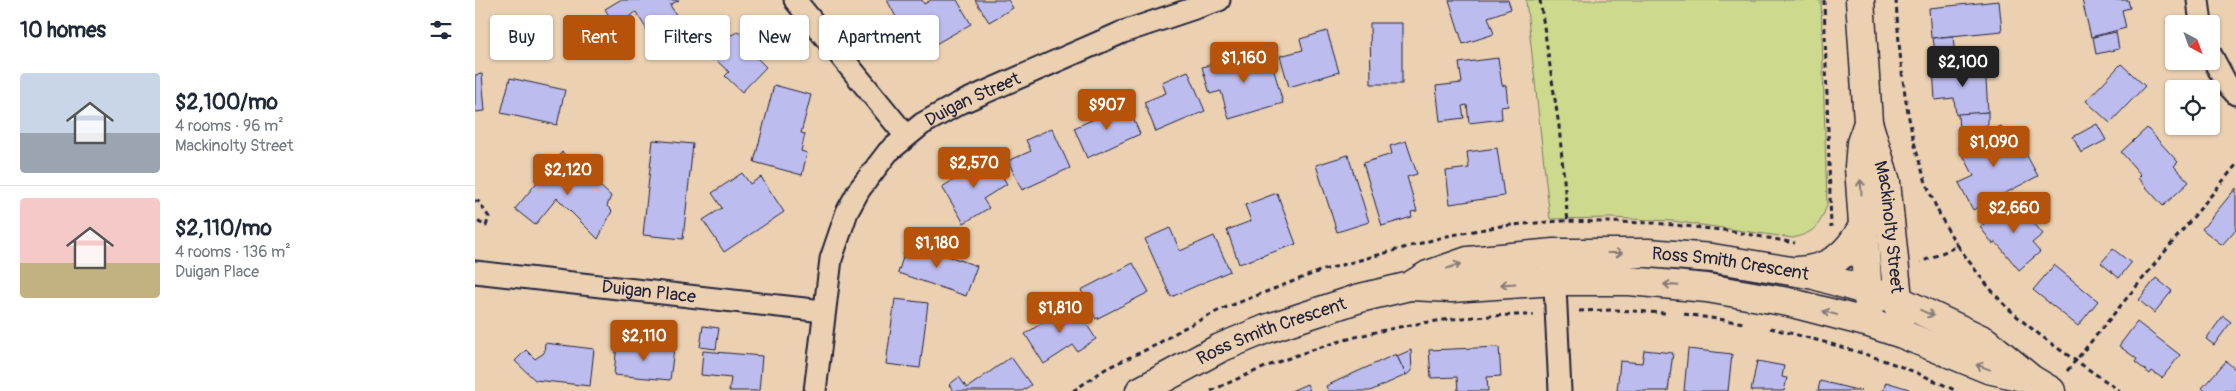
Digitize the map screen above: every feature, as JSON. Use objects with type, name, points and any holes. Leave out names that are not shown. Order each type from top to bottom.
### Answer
[{"type":"street","points":[[795,0],[906,136]]},
{"type":"street","name":"Duigan Street","points":[[815,391],[823,311],[831,259],[847,212],[859,190],[889,152],[922,124],[958,104],[1123,32],[1219,0]]},
{"type":"street","name":"Mackinolty Street","points":[[1860,0],[1868,122],[1886,182],[1902,334]]},
{"type":"street","points":[[2198,0],[2200,15]]},
{"type":"street","points":[[2219,70],[2226,83],[2236,94]]},
{"type":"street","name":"Mackinolty Street","points":[[1868,122],[1861,143],[1859,166],[1869,323]]},
{"type":"street","points":[[1791,271],[1816,270],[1841,256],[1854,242],[1863,226]]},
{"type":"street","points":[[1560,391],[1555,281],[1562,253]]},
{"type":"street","name":"Ross Smith Crescent","points":[[1410,286],[1428,275],[1468,261],[1562,253],[1648,253],[1712,258],[1814,276],[1898,300],[1985,341],[2035,387]]},
{"type":"street","name":"Duigan Place","points":[[475,272],[823,311]]},
{"type":"street","name":"Ross Smith Crescent","points":[[1140,391],[1220,348],[1266,329],[1360,298],[1410,286],[1452,288],[1555,281],[1629,281],[1707,288],[1788,302],[1869,323],[1902,334],[2035,387]]},
{"type":"path","points":[[1540,0],[1559,126],[1562,253]]},
{"type":"path","points":[[1824,0],[1832,248],[1841,256]]},
{"type":"path","points":[[1896,0],[1911,128],[1924,180],[1958,246],[1980,278],[2007,306],[2039,334],[2120,391]]},
{"type":"path","points":[[2075,359],[2087,348],[2236,165]]},
{"type":"path","points":[[475,201],[477,201],[489,217],[485,226],[475,220]]},
{"type":"path","points":[[1894,265],[1908,268],[1958,246]]},
{"type":"path","points":[[1211,391],[1295,355],[1365,333],[1446,319],[1494,314],[1536,314],[1556,311],[1615,310],[1669,313]]},
{"type":"path","points":[[1678,314],[1746,324]]},
{"type":"path","points":[[1765,326],[1846,347],[1926,376],[1956,391]]},
{"type":"green space","points":[[1526,0],[1821,0],[1827,205],[1819,224],[1811,231],[1793,238],[1673,221],[1611,218],[1550,219]]},
{"type":"building","points":[[620,0],[679,0],[670,5],[676,15],[645,15],[645,27],[636,12],[632,15],[609,15],[605,9]]},
{"type":"building","points":[[887,0],[922,0],[924,4],[931,0],[957,0],[971,24],[939,42],[939,15],[895,15]]},
{"type":"building","points":[[975,0],[1008,0],[1013,8],[989,22]]},
{"type":"building","points":[[1449,0],[1508,0],[1511,9],[1488,17],[1494,34],[1463,44]]},
{"type":"building","points":[[2082,0],[2128,0],[2130,8],[2122,10],[2126,28],[2091,37]]},
{"type":"building","points":[[1999,1],[2002,31],[1931,38],[1929,8]]},
{"type":"building","points":[[1370,23],[1402,23],[1402,84],[1371,84]]},
{"type":"building","points":[[738,31],[740,33],[740,60],[759,60],[766,67],[742,92],[725,76],[729,72],[716,60],[730,60],[730,33],[732,35]]},
{"type":"building","points":[[1327,31],[1339,72],[1289,87],[1280,56],[1303,50],[1300,39]]},
{"type":"building","points":[[2116,32],[2119,49],[2096,54],[2093,37]]},
{"type":"building","points":[[1953,36],[1955,58],[1936,59],[1933,38]]},
{"type":"building","points":[[1250,53],[1252,59],[1269,53],[1283,103],[1229,119],[1221,91],[1210,94],[1202,67]]},
{"type":"building","points":[[1498,58],[1502,85],[1506,86],[1508,106],[1501,107],[1502,119],[1469,123],[1467,105],[1462,106],[1464,118],[1440,121],[1436,86],[1462,83],[1459,63]]},
{"type":"building","points":[[1985,64],[1988,112],[1956,115],[1954,98],[1935,100],[1933,69]]},
{"type":"building","points":[[2121,64],[2145,86],[2110,123],[2086,101]]},
{"type":"building","points":[[1188,71],[1205,111],[1156,132],[1144,102],[1166,93],[1162,82]]},
{"type":"building","points":[[482,74],[485,111],[475,112],[475,75]]},
{"type":"building","points":[[510,78],[565,90],[557,125],[501,113]]},
{"type":"building","points":[[774,85],[811,95],[801,133],[805,134],[801,151],[807,153],[802,175],[754,162]]},
{"type":"building","points":[[1127,104],[1140,134],[1087,158],[1074,128]]},
{"type":"building","points":[[1988,112],[1988,125],[1959,133],[1958,114]]},
{"type":"building","points":[[2097,124],[2106,140],[2081,153],[2073,137]]},
{"type":"building","points":[[2001,126],[2012,148],[2020,143],[2038,176],[1973,210],[1959,183],[1974,176],[1959,147]]},
{"type":"building","points":[[1052,128],[1070,168],[1022,190],[1008,161],[1031,151],[1026,140]]},
{"type":"building","points":[[2147,128],[2178,162],[2174,166],[2189,182],[2163,206],[2138,178],[2141,175],[2121,152]]},
{"type":"building","points":[[653,140],[693,144],[683,239],[643,235]]},
{"type":"building","points":[[1406,141],[1417,174],[1407,177],[1417,211],[1411,212],[1412,217],[1382,226],[1363,163],[1392,154],[1390,146]]},
{"type":"building","points":[[1497,148],[1504,196],[1450,204],[1446,171],[1469,168],[1467,152]]},
{"type":"building","points":[[562,152],[611,196],[607,206],[612,211],[598,239],[557,198],[535,225],[515,209]]},
{"type":"building","points":[[1348,155],[1369,222],[1337,232],[1316,165]]},
{"type":"building","points":[[991,157],[1007,184],[983,199],[989,208],[964,223],[942,187]]},
{"type":"building","points":[[742,173],[750,184],[761,177],[784,212],[724,252],[703,220],[722,208],[712,193]]},
{"type":"building","points":[[2236,188],[2236,229],[2222,245],[2202,229]]},
{"type":"building","points":[[1277,193],[1296,244],[1239,264],[1227,230],[1251,221],[1245,205]]},
{"type":"building","points":[[2014,199],[2043,234],[2032,243],[2040,252],[2019,270],[1996,242],[1993,244],[1980,227]]},
{"type":"building","points":[[1170,228],[1180,251],[1214,236],[1230,271],[1171,297],[1145,239]]},
{"type":"building","points":[[908,242],[977,266],[966,296],[898,273]]},
{"type":"building","points":[[2113,249],[2131,263],[2119,278],[2101,263]]},
{"type":"building","points":[[1133,263],[1149,292],[1096,319],[1081,290]]},
{"type":"building","points":[[2054,265],[2098,301],[2078,326],[2033,290]]},
{"type":"building","points":[[2156,278],[2172,291],[2154,313],[2139,300]]},
{"type":"building","points":[[895,299],[928,303],[920,368],[886,364]]},
{"type":"building","points":[[1073,303],[1096,339],[1077,351],[1073,345],[1044,364],[1025,334]]},
{"type":"building","points":[[2223,316],[2231,322],[2214,345],[2206,339]]},
{"type":"building","points":[[2137,322],[2180,355],[2162,378],[2152,371],[2150,374],[2135,362],[2137,359],[2119,346]]},
{"type":"building","points":[[703,326],[719,328],[716,349],[700,347]]},
{"type":"building","points":[[545,343],[594,349],[590,386],[535,380],[515,361],[526,350],[535,359],[544,353]]},
{"type":"building","points":[[617,343],[674,349],[670,380],[614,375]]},
{"type":"building","points":[[1499,347],[1501,376],[1487,377],[1488,391],[1458,391],[1457,377],[1431,378],[1429,350]]},
{"type":"building","points":[[1688,349],[1732,354],[1728,391],[1684,391]]},
{"type":"building","points":[[1411,350],[1412,371],[1406,375],[1397,356]]},
{"type":"building","points":[[1644,350],[1673,353],[1668,391],[1617,391],[1620,361],[1642,363]]},
{"type":"building","points":[[703,351],[762,356],[759,391],[729,391],[731,378],[701,375]]},
{"type":"building","points":[[1396,354],[1406,375],[1370,391],[1328,391],[1326,386]]},
{"type":"building","points":[[1011,357],[1031,385],[1022,391],[954,391],[949,385],[959,377],[967,388]]},
{"type":"building","points":[[1757,361],[1784,366],[1782,377],[1787,378],[1784,391],[1751,391]]},
{"type":"building","points":[[2226,361],[2236,370],[2236,391],[2205,391],[2202,388]]},
{"type":"building","points":[[1820,381],[1861,391],[1818,391]]},
{"type":"building","points":[[1886,382],[1909,389],[1909,391],[1883,391]]},
{"type":"building","points":[[1307,384],[1310,391],[1291,391]]}]
